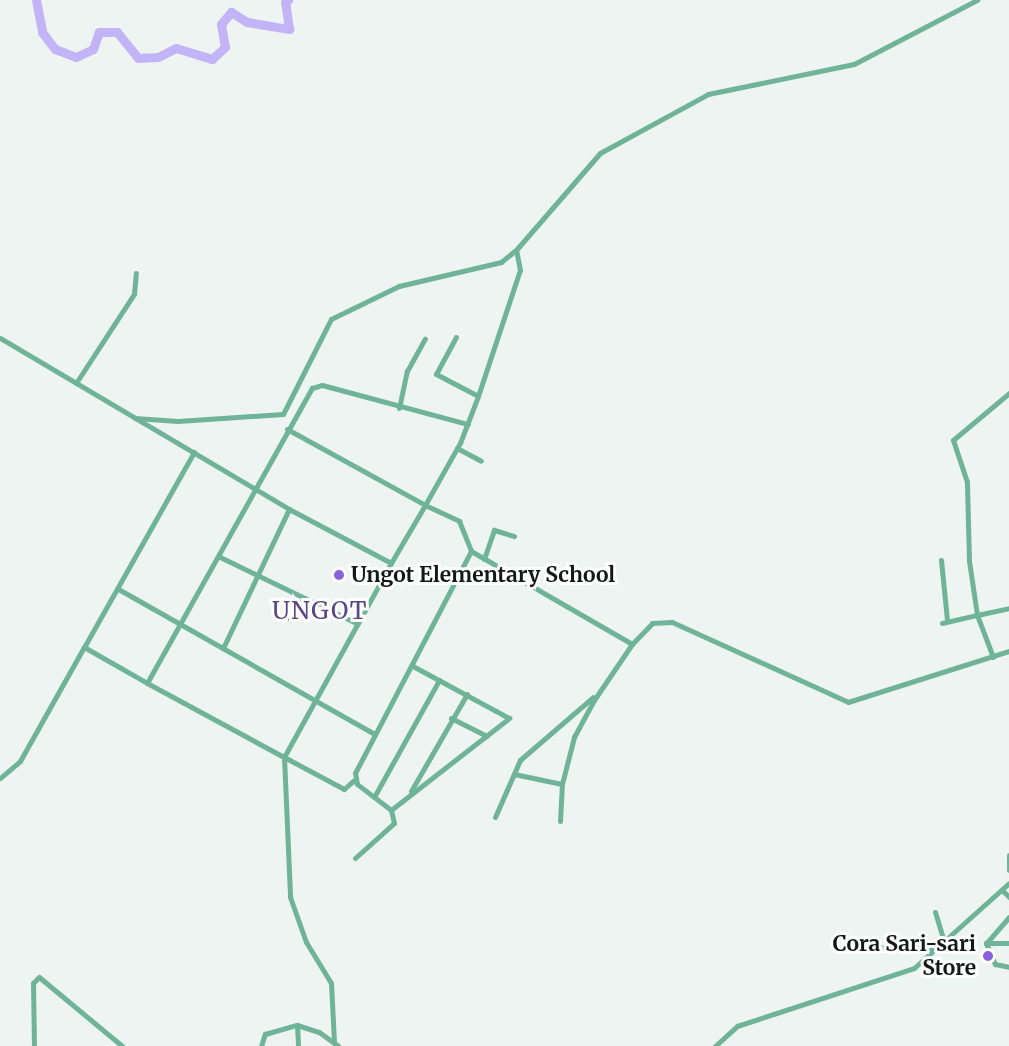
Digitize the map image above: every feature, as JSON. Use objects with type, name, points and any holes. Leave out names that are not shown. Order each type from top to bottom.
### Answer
[{"type":"street","points":[[135,418],[178,421],[283,414],[331,319],[399,286],[458,269],[496,264],[516,250],[590,162],[688,102],[708,93],[854,64],[977,0]]},
{"type":"street","points":[[336,1044],[331,983],[306,942],[290,897],[284,757],[457,448],[468,424],[520,270],[516,250]]},
{"type":"street","points":[[76,383],[134,294],[136,273]]},
{"type":"street","points":[[456,337],[436,374],[478,396]]},
{"type":"street","points":[[0,338],[289,509],[391,563]]},
{"type":"street","points":[[399,408],[407,371],[425,339]]},
{"type":"street","points":[[147,683],[220,557],[287,429],[314,386],[468,424]]},
{"type":"street","points":[[993,657],[976,615],[969,561],[967,482],[952,442],[1009,393]]},
{"type":"street","points":[[287,429],[463,524],[471,551],[632,644]]},
{"type":"street","points":[[457,448],[481,461]]},
{"type":"street","points":[[0,778],[20,761],[84,647],[120,590],[194,452]]},
{"type":"street","points":[[223,648],[289,509]]},
{"type":"street","points":[[484,559],[494,530],[514,536]]},
{"type":"street","points":[[84,647],[344,789],[354,780],[375,734],[471,551]]},
{"type":"street","points":[[220,557],[258,578],[358,624]]},
{"type":"street","points":[[941,560],[945,622],[1009,608]]},
{"type":"street","points":[[120,590],[316,698],[375,734]]},
{"type":"street","points":[[290,619],[303,599]]},
{"type":"street","points":[[560,821],[562,784],[582,720],[632,644],[652,623],[672,622],[848,702],[1009,651]]},
{"type":"street","points":[[391,810],[508,721],[507,715],[411,665]]},
{"type":"street","points":[[374,797],[439,680]]},
{"type":"street","points":[[495,817],[520,760],[599,692]]},
{"type":"street","points":[[409,795],[451,718],[467,694]]},
{"type":"street","points":[[573,713],[582,720]]},
{"type":"street","points":[[451,718],[487,736]]},
{"type":"street","points":[[514,774],[562,784]]},
{"type":"street","points":[[354,780],[391,810],[392,827],[355,858]]},
{"type":"street","points":[[1009,855],[1009,870]]},
{"type":"street","points":[[714,1046],[729,1029],[899,974],[943,946],[1009,883]]},
{"type":"street","points":[[1002,890],[1009,897]]},
{"type":"street","points":[[935,912],[943,946]]},
{"type":"street","points":[[986,943],[1009,917]]},
{"type":"street","points":[[986,943],[1009,943]]},
{"type":"street","points":[[986,943],[995,964],[1009,967]]},
{"type":"street","points":[[862,947],[943,946]]},
{"type":"street","points":[[34,1046],[33,983],[39,977],[122,1046]]},
{"type":"street","points":[[261,1046],[265,1034],[297,1025],[336,1044]]},
{"type":"street","points":[[297,1025],[298,1046]]},
{"type":"waterway","points":[[36,0],[42,32],[55,49],[76,57],[93,49],[99,32],[117,32],[138,58],[158,57],[176,48],[212,59],[225,47],[221,24],[231,12],[247,22],[289,29],[285,2],[288,0]]},
{"type":"place","name":"Ungot Elementary School","points":[[339,575]]},
{"type":"place","name":"Cora Sari-sari Store","points":[[988,956]]},
{"type":"district","name":"UNGOT","points":[[320,611]]}]
